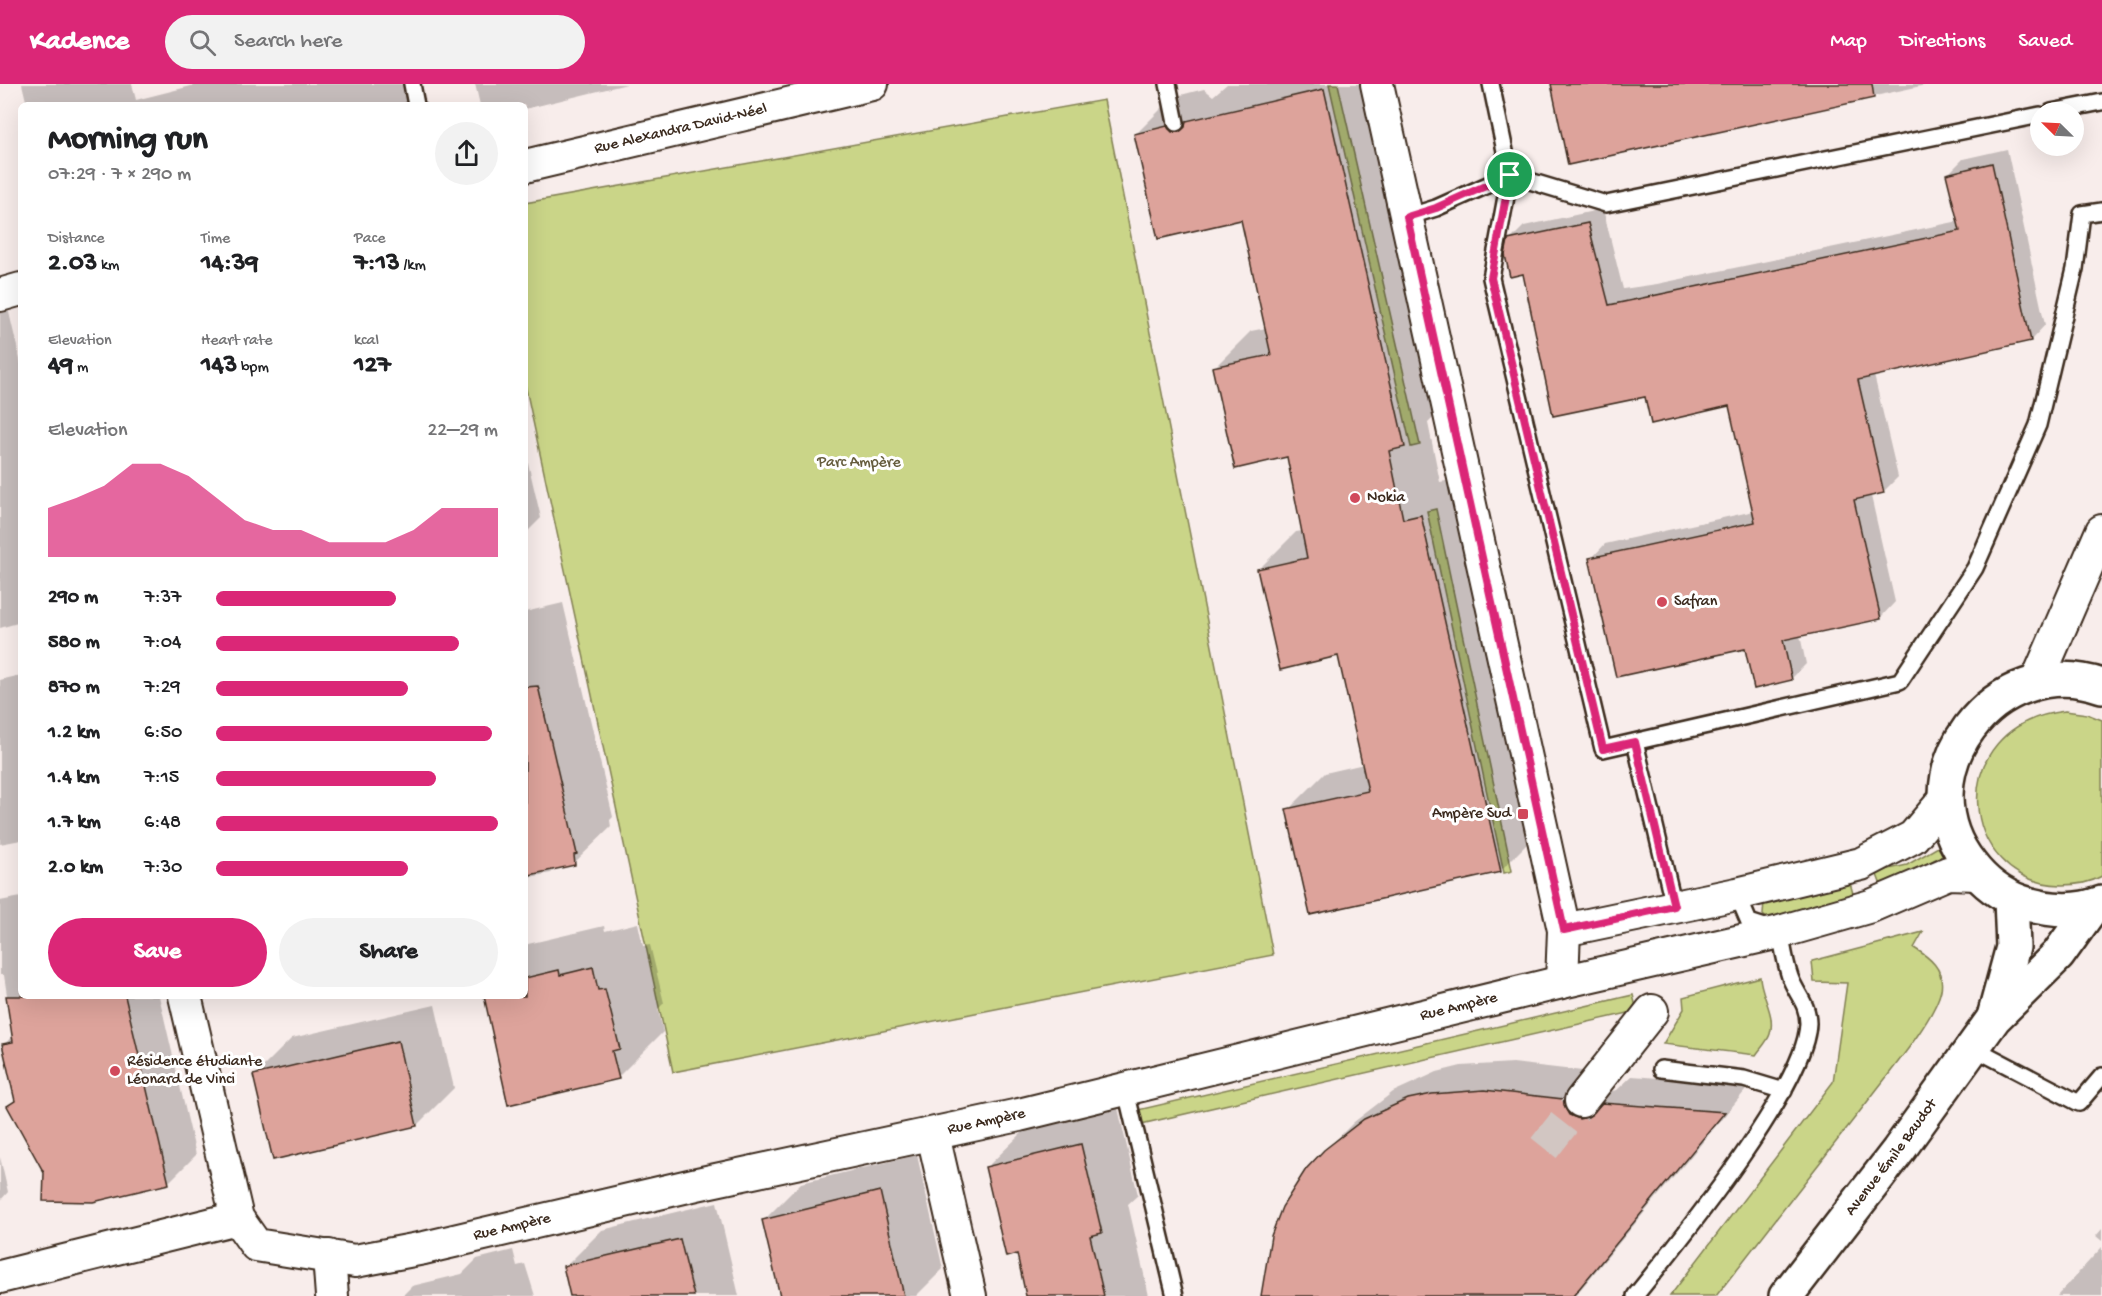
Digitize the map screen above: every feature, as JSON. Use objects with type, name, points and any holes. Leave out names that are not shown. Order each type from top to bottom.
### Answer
[{"type":"street","name":"Rue Alexandra David-Néel","points":[[528,165],[779,95],[872,84]]},
{"type":"street","points":[[1377,84],[1564,930],[1562,982]]},
{"type":"street","points":[[0,295],[18,290]]},
{"type":"street","points":[[2037,681],[2102,531]]},
{"type":"street","points":[[2097,904],[2065,910],[2037,908],[2011,899],[1978,874],[1955,839],[1946,798],[1949,771],[1954,754],[1971,723],[1990,704],[2012,690],[2037,681],[2079,680],[2102,686]]},
{"type":"street","points":[[1564,930],[1737,894],[1861,864],[1914,837],[1946,798]]},
{"type":"street","name":"Rue Ampère","points":[[237,1218],[256,1245],[355,1261],[424,1248],[697,1184],[933,1134],[1562,982],[1780,932],[1871,906],[1948,873],[1978,874]]},
{"type":"street","name":"Avenue Émile Baudot","points":[[1994,1018],[2013,947],[2011,899]]},
{"type":"street","name":"Avenue Émile Baudot","points":[[1786,1296],[1898,1151],[1994,1018],[2058,955],[2097,904]]},
{"type":"street","points":[[0,1277],[237,1218],[186,999]]},
{"type":"street","points":[[1581,1101],[1652,1011]]},
{"type":"street","points":[[933,1134],[970,1296]]},
{"type":"street","points":[[329,1256],[332,1296]]},
{"type":"lane","points":[[412,84],[415,102]]},
{"type":"lane","points":[[1168,84],[1176,123]]},
{"type":"lane","points":[[1491,84],[1510,175],[1491,278],[1603,749],[1900,681],[1976,568],[2038,425],[2075,269],[2082,214],[2102,211]]},
{"type":"lane","points":[[2084,106],[2102,102]]},
{"type":"lane","points":[[1407,217],[1436,208],[1510,175],[1606,204],[2030,117]]},
{"type":"lane","points":[[1635,742],[1674,906]]},
{"type":"lane","points":[[1635,1296],[1678,1243],[1784,1091],[1799,1056],[1808,1026],[1807,1007],[1791,979],[1780,932],[1749,922],[1737,894]]},
{"type":"lane","points":[[1972,1047],[2079,1104],[2102,1076]]},
{"type":"lane","points":[[1661,1069],[1744,1079],[1784,1091]]},
{"type":"lane","points":[[1125,1087],[1175,1296]]},
{"type":"green space","points":[[1329,84],[1338,84],[1420,445],[1411,447]]},
{"type":"green space","name":"Parc Ampère","points":[[1104,100],[1273,955],[673,1072],[528,398],[528,202]]},
{"type":"green space","points":[[1436,509],[1512,871],[1504,873],[1427,511]]},
{"type":"green space","points":[[2065,711],[2087,714],[2102,720],[2102,876],[2072,885],[2027,878],[2001,859],[1984,833],[1978,802],[1982,772],[1997,744],[2025,722]]},
{"type":"green space","points":[[1938,847],[1943,855],[1882,888],[1876,872],[1907,865]]},
{"type":"green space","points":[[1849,879],[1855,901],[1772,923],[1763,915],[1764,901]]},
{"type":"green space","points":[[1923,932],[1914,948],[1935,964],[1942,983],[1937,1002],[1921,1030],[1716,1296],[1670,1296],[1833,1082],[1847,983],[1814,982],[1812,961]]},
{"type":"green space","points":[[1760,977],[1770,1012],[1771,1027],[1768,1039],[1756,1055],[1663,1044],[1684,1009],[1683,997]]},
{"type":"green space","points":[[1633,995],[1637,1011],[1141,1124],[1138,1110]]},
{"type":"building","points":[[1551,84],[1872,84],[1874,98],[1568,165]]},
{"type":"building","points":[[1324,89],[1405,447],[1389,451],[1403,519],[1421,515],[1501,872],[1310,915],[1286,809],[1368,791],[1338,656],[1280,670],[1257,569],[1307,558],[1287,457],[1235,469],[1212,367],[1271,355],[1241,220],[1158,239],[1134,134],[1167,126],[1172,132],[1179,132],[1185,127],[1186,121]]},
{"type":"building","points":[[1992,163],[2031,341],[1858,380],[1884,493],[1854,500],[1881,619],[1783,640],[1792,680],[1754,689],[1745,649],[1616,677],[1589,558],[1755,522],[1729,406],[1651,424],[1645,397],[1553,416],[1523,274],[1510,277],[1505,255],[1508,240],[1588,223],[1609,305],[1960,231],[1946,174]]},
{"type":"building","points":[[538,686],[577,854],[574,855],[575,865],[528,875],[528,687]]},
{"type":"building","points":[[593,967],[598,990],[605,989],[620,1049],[612,1051],[619,1079],[508,1105],[485,999],[528,999],[528,977],[559,970],[560,975]]},
{"type":"building","points":[[6,996],[18,996],[18,999],[126,999],[169,1184],[93,1202],[43,1201],[44,1173],[7,1106],[15,1101],[2,1044],[13,1042]]},
{"type":"building","points":[[398,1041],[417,1126],[273,1160],[253,1075]]},
{"type":"building","points":[[1484,1090],[1563,1099],[1569,1115],[1579,1119],[1588,1117],[1602,1103],[1725,1112],[1573,1296],[1261,1296],[1271,1236],[1282,1207],[1306,1169],[1324,1150],[1364,1119],[1408,1099],[1432,1094]]},
{"type":"building","points":[[1081,1144],[1102,1233],[1090,1236],[1104,1296],[1026,1296],[1017,1254],[1006,1257],[985,1167]]},
{"type":"building","points":[[880,1191],[904,1296],[780,1296],[762,1220]]},
{"type":"building","points":[[680,1239],[694,1296],[570,1296],[563,1266]]},
{"type":"tunnel","points":[[1544,1148],[1581,1101]]},
{"type":"place","name":"Nokia","points":[[1355,498]]},
{"type":"place","name":"Safran","points":[[1662,602]]},
{"type":"place","name":"Ampère Sud","points":[[1523,814]]},
{"type":"place","name":"Résidence étudiante Léonard de Vinci","points":[[115,1071]]},
{"type":"route","points":[[1510,175],[1491,278],[1603,749],[1635,742],[1674,906],[1564,930],[1407,217],[1436,208],[1510,175]]}]
